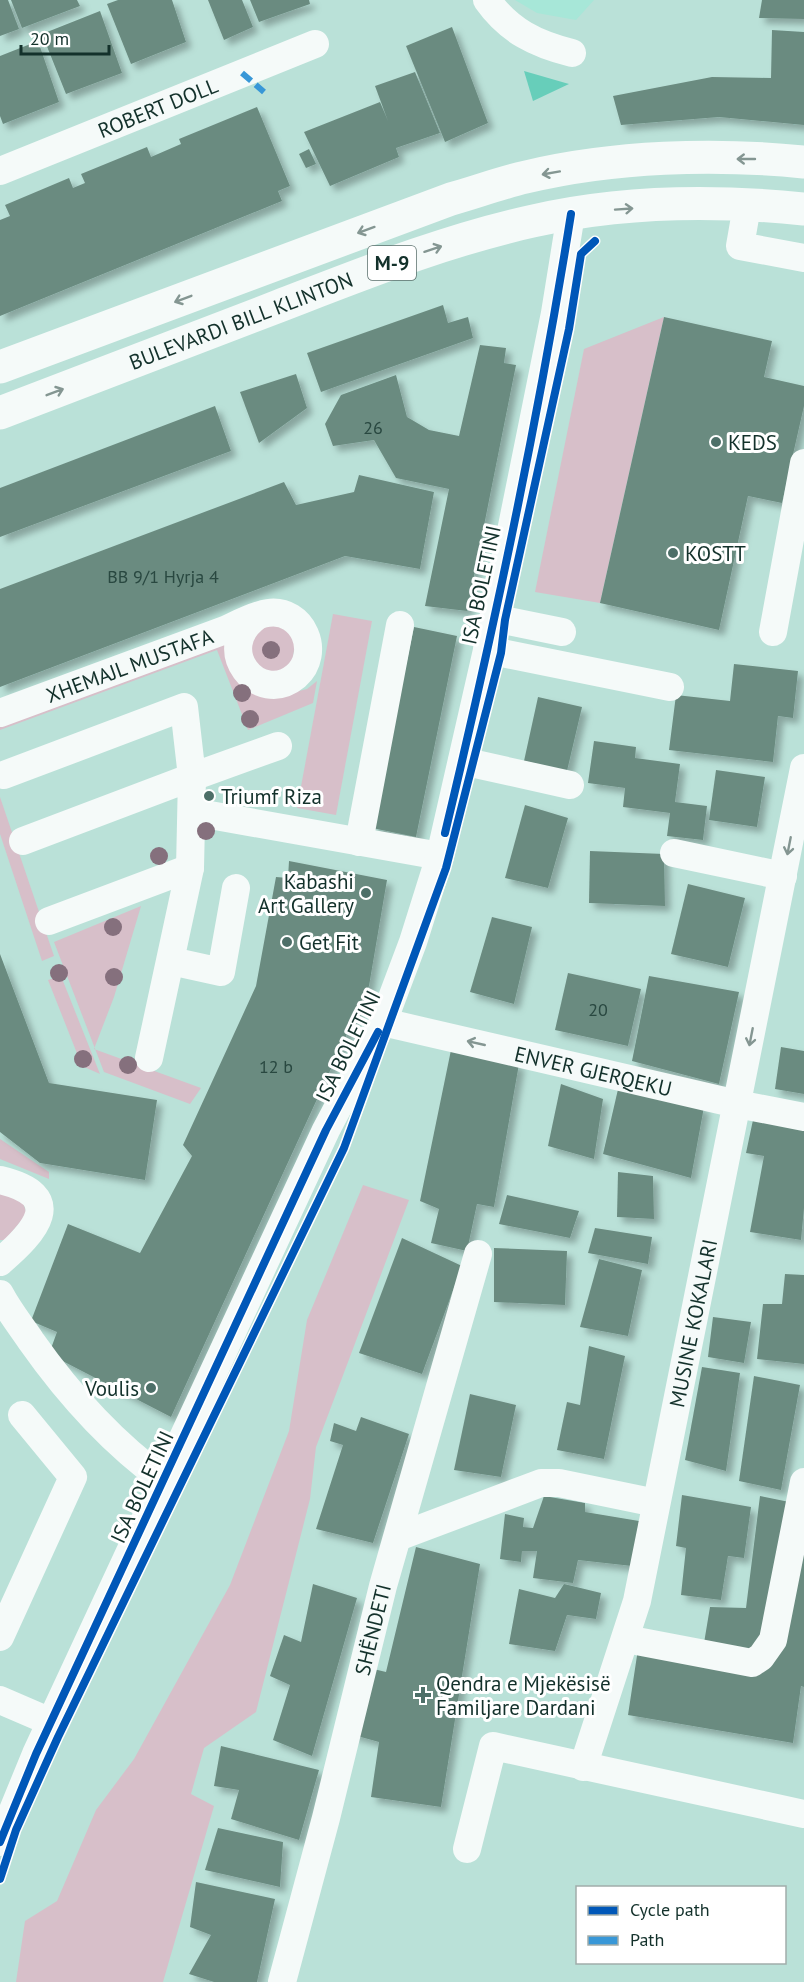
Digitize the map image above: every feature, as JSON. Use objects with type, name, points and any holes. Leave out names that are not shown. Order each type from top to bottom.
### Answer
[{"type":"main road","name":"BULEVARDI BILL KLINTON","points":[[0,367],[440,203],[526,177],[599,165],[671,159],[774,159],[804,162]]},
{"type":"main road","name":"BULEVARDI BILL KLINTON","points":[[0,413],[377,268],[464,239],[533,221],[571,214],[671,205],[804,209]]},
{"type":"street","points":[[487,0],[507,25],[526,38],[546,47],[572,53]]},
{"type":"street","name":"ROBERT DOLL","points":[[0,171],[315,44]]},
{"type":"street","points":[[747,206],[740,246],[804,258]]},
{"type":"street","name":"ISA BOLETINI","points":[[0,1842],[51,1722],[327,1130],[383,1022],[440,856],[487,650],[555,313],[571,214]]},
{"type":"street","points":[[773,632],[804,462]]},
{"type":"street","name":"XHEMAJL MUSTAFA","points":[[0,713],[257,616]]},
{"type":"street","name":"ISA BOLETINI","points":[[493,618],[562,632]]},
{"type":"street","points":[[359,842],[400,625]]},
{"type":"street","name":"ISA BOLETINI","points":[[487,650],[670,687]]},
{"type":"street","points":[[4,775],[184,707],[192,777],[190,868],[149,1058]]},
{"type":"street","points":[[23,842],[278,746]]},
{"type":"street","points":[[462,761],[570,785]]},
{"type":"street","name":"MUSINE KOKALARI","points":[[583,1767],[627,1639],[637,1601],[804,768]]},
{"type":"street","points":[[193,812],[440,856]]},
{"type":"street","points":[[674,853],[783,876]]},
{"type":"street","points":[[49,921],[190,868]]},
{"type":"street","points":[[171,961],[221,972],[236,888]]},
{"type":"street","name":"ENVER GJERQEKU","points":[[383,1022],[737,1104],[804,1117]]},
{"type":"street","points":[[0,1180],[31,1191],[38,1201],[40,1213],[36,1226],[27,1239],[0,1262]]},
{"type":"street","name":"SHËNDETI","points":[[282,1982],[398,1537],[478,1254]]},
{"type":"street","points":[[0,1294],[46,1362],[85,1411],[119,1446],[165,1481]]},
{"type":"street","points":[[0,1637],[73,1477],[22,1414]]},
{"type":"street","points":[[627,1639],[752,1663],[761,1657],[773,1640],[804,1482]]},
{"type":"street","points":[[398,1537],[540,1483],[559,1483],[656,1503]]},
{"type":"street","points":[[0,1700],[51,1722]]},
{"type":"street","points":[[466,1850],[493,1746],[804,1814]]},
{"type":"shaded area","points":[[515,0],[594,0],[576,20],[537,13]]},
{"type":"shaded area","points":[[524,71],[569,84],[533,101]]},
{"type":"shaded area","points":[[664,317],[600,603],[535,592],[584,349]]},
{"type":"shaded area","points":[[333,614],[372,621],[336,815],[297,808]]},
{"type":"shaded area","points":[[264,621],[296,631],[292,669],[263,675],[244,643]]},
{"type":"shaded area","points":[[225,630],[283,695],[307,689],[317,681],[313,703],[248,730],[217,650],[0,730],[0,713]]},
{"type":"shaded area","points":[[0,797],[54,956],[42,961],[0,834]]},
{"type":"shaded area","points":[[141,906],[114,997],[95,1048],[54,942]]},
{"type":"shaded area","points":[[61,976],[100,1074],[82,1066],[48,980]]},
{"type":"shaded area","points":[[95,1049],[201,1088],[190,1104],[104,1072]]},
{"type":"shaded area","points":[[0,1139],[49,1172],[49,1179],[0,1159]]},
{"type":"shaded area","points":[[363,1185],[409,1200],[316,1447],[310,1499],[256,1712],[204,1748],[191,1794],[214,1806],[163,1982],[16,1982],[25,1921],[57,1901],[96,1810],[134,1759],[230,1585],[289,1431],[307,1320]]},
{"type":"shaded area","points":[[0,1187],[21,1197],[27,1214],[5,1240],[0,1240]]},
{"type":"building","points":[[0,0],[8,0],[19,29],[0,36]]},
{"type":"building","points":[[11,0],[77,0],[80,6],[22,28]]},
{"type":"building","points":[[118,0],[172,0],[186,42],[131,64],[107,4]]},
{"type":"building","points":[[208,0],[242,0],[253,27],[224,40]]},
{"type":"building","points":[[250,0],[309,0],[310,4],[259,22]]},
{"type":"building","points":[[762,0],[804,0],[804,19],[759,18]]},
{"type":"building","points":[[100,11],[122,73],[66,94],[42,34]]},
{"type":"building","points":[[452,27],[488,123],[445,142],[406,46]]},
{"type":"building","points":[[772,30],[804,32],[804,125],[719,117],[621,125],[613,96],[712,77],[771,78]]},
{"type":"building","points":[[38,41],[59,102],[3,124],[0,116],[0,56]]},
{"type":"building","points":[[415,72],[440,133],[396,148],[399,157],[330,186],[304,132],[380,102],[388,121],[375,86]]},
{"type":"building","points":[[257,107],[290,186],[278,191],[282,201],[0,316],[0,220],[10,216],[5,205],[69,178],[73,188],[85,183],[81,174],[147,147],[151,157],[181,144],[179,139]]},
{"type":"building","points":[[309,149],[316,164],[306,168],[299,154]]},
{"type":"building","points":[[443,305],[448,323],[468,317],[473,338],[321,392],[307,353]]},
{"type":"building","name":"KEDS","points":[[664,317],[772,341],[764,377],[804,386],[804,406],[782,503],[748,496],[719,630],[600,603]]},
{"type":"building","points":[[480,345],[506,348],[504,363],[516,365],[467,611],[425,606],[449,489],[396,478],[374,440],[333,446],[325,424],[341,395],[396,375],[407,417],[429,430],[459,436]]},
{"type":"building","points":[[296,374],[307,408],[259,443],[240,392]]},
{"type":"building","points":[[215,406],[231,451],[0,537],[0,488]]},
{"type":"building","points":[[359,475],[434,492],[420,569],[345,556],[0,687],[0,589],[284,482],[296,505],[354,492]]},
{"type":"building","points":[[414,627],[457,636],[416,837],[372,828]]},
{"type":"building","points":[[734,664],[798,671],[793,718],[778,716],[773,762],[669,750],[676,695],[730,701]]},
{"type":"building","points":[[538,697],[582,707],[567,771],[524,761]]},
{"type":"building","points":[[594,741],[636,747],[635,758],[680,764],[675,802],[707,806],[703,840],[667,836],[670,813],[623,807],[625,788],[588,783]]},
{"type":"building","points":[[716,770],[765,777],[757,827],[709,820]]},
{"type":"building","points":[[525,805],[568,818],[548,888],[505,878]]},
{"type":"building","points":[[590,851],[664,854],[665,906],[589,903]]},
{"type":"building","points":[[289,861],[387,880],[369,986],[171,1417],[49,1354],[57,1332],[31,1321],[68,1224],[140,1253],[192,1156],[183,1145],[256,986],[276,877],[288,878]]},
{"type":"building","points":[[688,884],[745,898],[728,967],[671,954]]},
{"type":"building","points":[[492,917],[532,927],[514,1004],[470,992]]},
{"type":"building","points":[[0,954],[49,1083],[157,1100],[145,1180],[40,1163],[0,1132]]},
{"type":"building","points":[[568,973],[641,989],[628,1046],[555,1030]]},
{"type":"building","points":[[649,976],[739,992],[719,1084],[632,1061]]},
{"type":"building","points":[[781,1047],[804,1051],[804,1094],[775,1089]]},
{"type":"building","points":[[451,1050],[519,1064],[494,1207],[477,1204],[467,1251],[431,1243],[439,1209],[420,1201]]},
{"type":"building","points":[[561,1084],[603,1099],[594,1159],[548,1146]]},
{"type":"building","points":[[619,1085],[704,1107],[691,1178],[603,1154]]},
{"type":"building","points":[[753,1120],[804,1130],[804,1208],[801,1240],[750,1232],[764,1156],[746,1153]]},
{"type":"building","points":[[618,1172],[653,1176],[654,1219],[617,1217]]},
{"type":"building","points":[[507,1195],[579,1211],[570,1238],[499,1224]]},
{"type":"building","points":[[595,1228],[652,1237],[648,1264],[588,1253]]},
{"type":"building","points":[[402,1238],[462,1266],[422,1374],[359,1353]]},
{"type":"building","points":[[494,1248],[567,1251],[565,1305],[494,1302]]},
{"type":"building","points":[[599,1259],[642,1270],[628,1336],[580,1327]]},
{"type":"building","points":[[785,1274],[804,1275],[804,1364],[757,1359],[763,1304],[782,1304]]},
{"type":"building","points":[[713,1317],[751,1322],[744,1363],[708,1357]]},
{"type":"building","points":[[589,1346],[625,1356],[604,1459],[557,1450],[567,1402],[580,1405]]},
{"type":"building","points":[[702,1367],[740,1373],[726,1471],[685,1460]]},
{"type":"building","points":[[754,1376],[800,1385],[781,1490],[739,1481]]},
{"type":"building","points":[[470,1394],[516,1405],[501,1477],[454,1470]]},
{"type":"building","points":[[361,1417],[409,1434],[373,1543],[316,1529],[343,1445],[330,1441],[334,1423],[356,1431]]},
{"type":"building","points":[[682,1495],[751,1507],[744,1558],[728,1556],[721,1600],[681,1595],[686,1548],[676,1546]]},
{"type":"building","points":[[544,1496],[585,1503],[585,1512],[639,1521],[632,1566],[578,1560],[573,1583],[533,1578],[537,1551],[522,1551],[521,1562],[500,1559],[505,1514],[524,1518],[523,1527],[533,1528]]},
{"type":"building","points":[[760,1496],[804,1505],[804,1687],[801,1686],[793,1743],[628,1715],[638,1649],[701,1661],[710,1607],[746,1608]]},
{"type":"building","points":[[416,1547],[480,1564],[441,1807],[371,1797],[379,1742],[350,1734],[365,1667],[386,1672]]},
{"type":"building","points":[[313,1584],[357,1598],[312,1756],[273,1740],[290,1685],[270,1676],[284,1635],[301,1642]]},
{"type":"building","points":[[564,1584],[601,1593],[596,1619],[567,1615],[555,1651],[509,1644],[519,1589],[555,1598]]},
{"type":"building","points":[[221,1746],[319,1770],[299,1840],[231,1819],[239,1790],[214,1786]]},
{"type":"building","points":[[218,1828],[283,1842],[280,1887],[205,1870]]},
{"type":"building","points":[[196,1882],[275,1899],[257,1982],[214,1982],[189,1974],[211,1935],[190,1927]]},
{"type":"marked path","points":[[242,73],[264,92]]},
{"type":"cycle path","points":[[445,833],[514,525],[571,214]]},
{"type":"cycle path","points":[[0,1879],[16,1830],[58,1737],[344,1148],[446,868],[501,653],[505,620],[569,329],[581,254],[595,241]]},
{"type":"cycle path","points":[[0,1842],[36,1754],[326,1130],[378,1032]]},
{"type":"place","name":"KEDS","points":[[716,442]]},
{"type":"place","name":"KOSTT","points":[[673,553]]},
{"type":"place","name":"Triumf Riza","points":[[209,796]]},
{"type":"place","name":"Kabashi Art Gallery","points":[[366,893]]},
{"type":"place","name":"Get Fit","points":[[287,942]]},
{"type":"place","name":"Voulis","points":[[151,1388]]},
{"type":"place","name":"Qendra e Mjekësisë Familjare Dardani","points":[[423,1695]]}]
